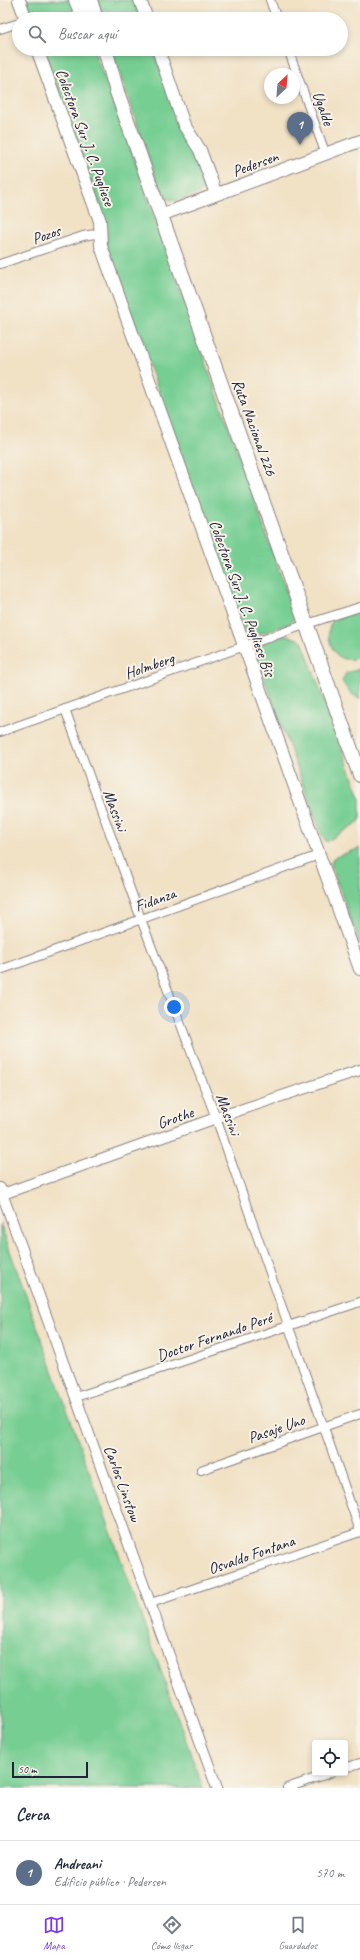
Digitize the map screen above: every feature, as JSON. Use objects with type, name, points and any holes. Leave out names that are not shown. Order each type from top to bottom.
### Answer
[{"type":"highway","points":[[76,0],[81,12]]},
{"type":"highway","points":[[90,0],[94,12]]},
{"type":"highway","name":"Ruta Nacional 226","points":[[100,56],[117,92]]},
{"type":"highway","name":"Ruta Nacional 226","points":[[107,56],[117,92],[360,775]]},
{"type":"main road","points":[[19,0],[23,12]]},
{"type":"main road","points":[[140,0],[144,12]]},
{"type":"main road","name":"Colectora Sur J. C. Pugliese","points":[[40,56],[100,221],[100,237]]},
{"type":"main road","points":[[160,56],[184,126],[200,150],[216,194]]},
{"type":"main road","name":"Pedersen","points":[[161,215],[360,141]]},
{"type":"main road","name":"Colectora Sur J. C. Pugliese Bis","points":[[100,237],[101,246],[243,646],[360,969]]},
{"type":"street","points":[[270,0],[274,12]]},
{"type":"street","points":[[0,29],[12,25]]},
{"type":"street","name":"Ugalde","points":[[291,56],[326,154]]},
{"type":"street","name":"Pozos","points":[[0,264],[83,236],[95,234],[100,237]]},
{"type":"street","name":"Holmberg","points":[[0,732],[243,646],[360,607]]},
{"type":"street","name":"Massini","points":[[65,709],[141,920],[216,1118],[360,1532]]},
{"type":"street","name":"Fidanza","points":[[0,970],[319,856]]},
{"type":"street","name":"Grothe","points":[[1,1192],[360,1070]]},
{"type":"street","name":"Carlos Linstow","points":[[1,1192],[217,1788]]},
{"type":"street","name":"Doctor Fernando Peré","points":[[76,1397],[360,1302]]},
{"type":"street","name":"Pasaje Uno","points":[[201,1470],[360,1414]]},
{"type":"street","name":"Osvaldo Fontana","points":[[151,1604],[360,1532]]},
{"type":"street","points":[[348,1767],[360,1762]]},
{"type":"street","points":[[287,1788],[321,1776]]},
{"type":"green space","points":[[26,0],[72,0],[77,12],[30,12]]},
{"type":"green space","points":[[95,0],[136,0],[140,12],[99,12]]},
{"type":"green space","points":[[46,56],[96,56],[122,124],[295,616],[291,623],[254,636],[250,636],[244,631],[107,246],[103,216]]},
{"type":"green space","points":[[113,56],[155,56],[180,128],[205,178],[205,187],[202,191],[180,200],[168,199],[160,190]]},
{"type":"green space","points":[[356,613],[360,618],[360,657],[344,659],[334,651],[329,635],[330,625],[338,617]]},
{"type":"green space","points":[[287,635],[302,641],[360,797],[360,821],[326,842],[321,833],[254,651],[259,644]]},
{"type":"green space","points":[[360,669],[360,698],[351,694],[342,681],[346,673]]},
{"type":"green space","points":[[360,848],[360,945],[331,865],[333,858]]},
{"type":"green space","points":[[0,1223],[203,1788],[0,1788]]},
{"type":"place","name":"Andreani","points":[[300,145]]}]
